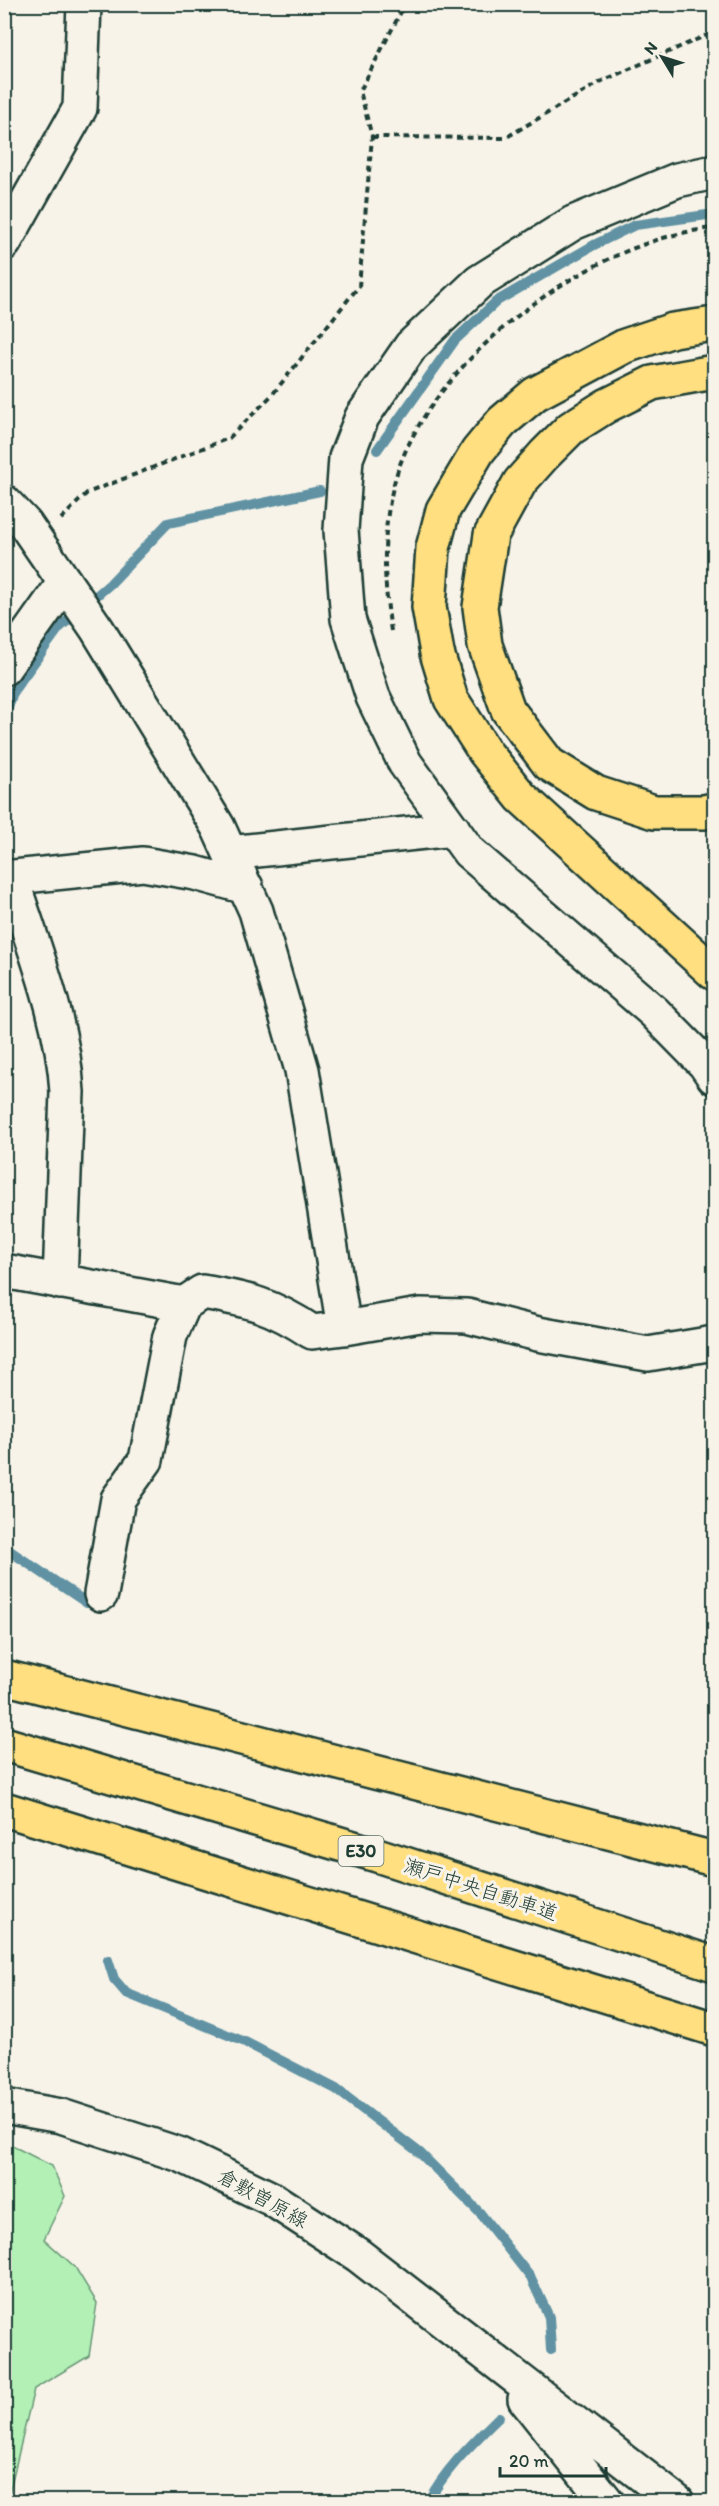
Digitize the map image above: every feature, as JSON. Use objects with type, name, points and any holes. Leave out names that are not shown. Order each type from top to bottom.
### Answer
[{"type":"highway","points":[[714,324],[673,330],[625,346],[535,394],[502,422],[478,451],[458,481],[443,510],[434,548],[429,607],[437,653],[451,699],[485,752],[521,797],[714,973]]},
{"type":"highway","points":[[714,372],[652,383],[606,406],[571,428],[544,455],[520,482],[491,535],[480,607],[485,645],[508,710],[549,764],[596,793],[654,812],[714,810]]},
{"type":"highway","points":[[4,1677],[714,1859]]},
{"type":"highway","name":"瀬戸中央自動車道","points":[[4,1744],[377,1856],[714,1964]]},
{"type":"highway","points":[[4,1809],[714,2029]]},
{"type":"street","points":[[4,243],[80,108],[84,4]]},
{"type":"street","points":[[714,172],[677,180],[573,223],[479,282],[411,346],[362,417],[346,458],[340,530],[348,619],[373,697],[405,763],[470,852],[654,1012],[705,1064],[714,1077]]},
{"type":"street","points":[[4,502],[25,524],[97,628],[218,827],[256,911],[302,1070],[344,1328]]},
{"type":"street","points":[[4,668],[67,585]]},
{"type":"street","points":[[230,853],[453,829]]},
{"type":"street","points":[[60,1282],[67,1092],[65,1062],[44,981],[8,878],[143,864],[195,873],[246,887]]},
{"type":"street","points":[[4,1271],[184,1304]]},
{"type":"street","points":[[100,1594],[118,1499],[146,1460],[170,1336],[184,1304],[202,1292],[248,1300],[283,1313],[312,1332],[420,1315],[467,1316],[538,1334],[648,1354],[714,1343]]},
{"type":"street","name":"倉敷曽原線","points":[[4,2106],[61,2116],[181,2155],[272,2199],[358,2255],[677,2502]]},
{"type":"street","name":"倉敷曽原線","points":[[490,2356],[607,2502]]},
{"type":"path","points":[[38,543],[87,493],[229,438],[273,396],[359,286],[372,137],[360,91],[405,4]]},
{"type":"path","points":[[372,137],[505,138],[602,81],[714,32]]},
{"type":"green space","points":[[5,2142],[52,2166],[65,2196],[44,2239],[75,2267],[97,2303],[89,2356],[34,2389],[7,2502],[4,2501]]},
{"type":"waterway","points":[[377,450],[455,340],[497,301],[594,245],[635,225],[714,214]]},
{"type":"waterway","points":[[4,719],[14,690],[59,628],[110,584],[168,523],[320,491]]},
{"type":"waterway","points":[[4,1547],[87,1603]]},
{"type":"waterway","points":[[108,1960],[114,1979],[126,1993],[245,2042],[336,2089],[420,2153],[480,2213],[531,2278],[549,2317],[551,2350]]},
{"type":"waterway","points":[[428,2502],[451,2467],[499,2417]]}]
